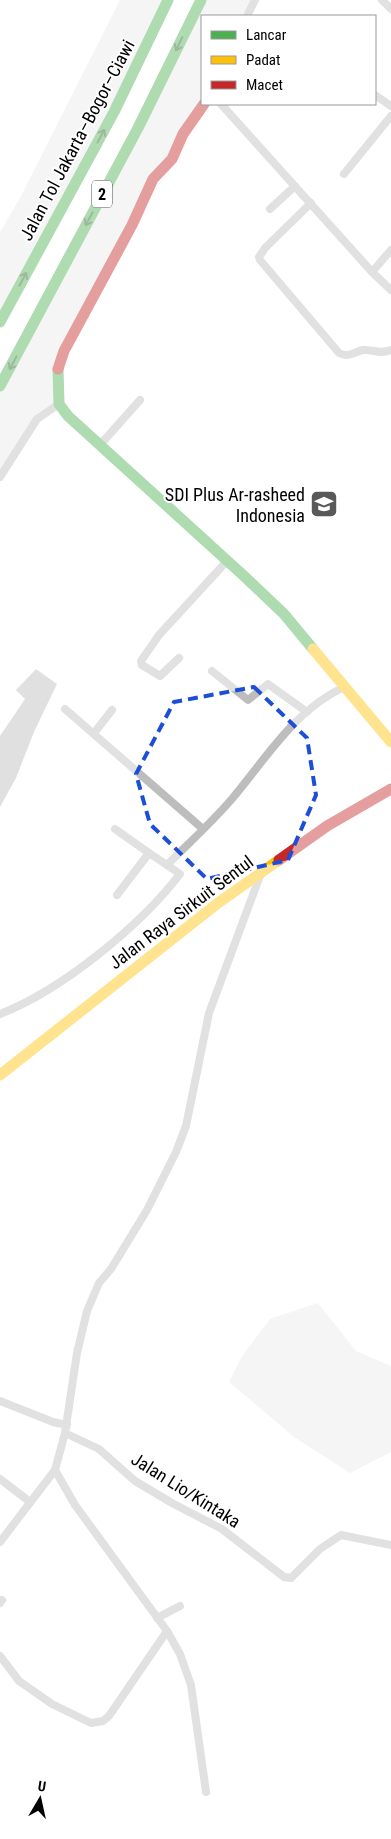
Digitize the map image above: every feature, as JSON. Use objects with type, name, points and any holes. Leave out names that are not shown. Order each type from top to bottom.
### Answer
[{"type":"main road","name":"Jalan Tol Jakarta–Bogor–Ciawi","points":[[0,322],[115,110],[168,0]]},
{"type":"main road","name":"2","points":[[0,386],[138,128],[201,0]]},
{"type":"main road","points":[[203,105],[183,134],[172,159],[153,178],[132,225],[64,351],[56,374],[59,404],[74,422],[284,614],[391,742]]},
{"type":"main road","name":"Jalan Raya Sirkuit Sentul","points":[[0,1075],[174,937],[262,872],[327,826],[391,789]]},
{"type":"street","points":[[249,15],[255,0]]},
{"type":"street","points":[[382,0],[391,9]]},
{"type":"street","points":[[376,96],[391,106]]},
{"type":"street","points":[[222,105],[372,272],[391,290]]},
{"type":"street","points":[[344,174],[391,116]]},
{"type":"street","points":[[270,209],[295,186]]},
{"type":"street","points":[[311,203],[266,248],[259,257],[260,260],[339,353],[349,355],[363,350],[378,353],[391,350]]},
{"type":"street","points":[[372,272],[391,250]]},
{"type":"street","points":[[100,445],[140,400]]},
{"type":"street","points":[[0,477],[37,419],[59,404]]},
{"type":"street","points":[[179,658],[160,676],[142,665],[141,661],[159,635],[227,561]]},
{"type":"street","points":[[212,671],[248,700],[268,684],[307,712]]},
{"type":"street","points":[[167,865],[233,798],[277,740],[329,694],[344,687]]},
{"type":"street","points":[[65,709],[203,829]]},
{"type":"street","points":[[94,733],[112,710]]},
{"type":"street","points":[[0,1014],[21,1005],[46,990],[126,931],[180,874],[115,829]]},
{"type":"street","points":[[117,895],[149,853]]},
{"type":"street","points":[[0,1542],[56,1470],[66,1429],[78,1353],[89,1305],[100,1283],[111,1269],[146,1210],[176,1152],[186,1126],[209,1013],[262,872]]},
{"type":"street","points":[[0,1401],[66,1429]]},
{"type":"street","name":"Jalan Lio/Kintaka","points":[[66,1429],[99,1449],[135,1481],[222,1529],[284,1577],[291,1578],[320,1549],[341,1535],[391,1545]]},
{"type":"street","points":[[56,1470],[75,1505],[158,1618],[180,1654],[191,1685],[206,1792]]},
{"type":"street","points":[[0,1479],[30,1502]]},
{"type":"street","points":[[158,1618],[180,1606]]},
{"type":"street","points":[[0,1656],[19,1681],[52,1704],[96,1724],[109,1716],[167,1632]]},
{"type":"highlighted area","points":[[254,687],[307,738],[316,795],[288,860],[207,879],[150,824],[136,774],[174,702]]},
{"type":"shaded area","points":[[120,0],[168,0],[0,322],[0,232],[21,196]]},
{"type":"shaded area","points":[[201,0],[255,0],[248,15],[201,15],[201,105],[163,166],[64,351],[59,404],[44,414],[0,477],[0,386]]},
{"type":"shaded area","points":[[36,669],[57,684],[34,732],[16,778],[0,807],[0,736],[25,699],[16,690]]},
{"type":"shaded area","points":[[318,1303],[356,1351],[391,1366],[391,1452],[350,1473],[294,1437],[229,1382],[242,1356],[270,1319]]},
{"type":"traffic: fast","points":[[0,322],[114,112],[168,0]]},
{"type":"traffic: fast","points":[[0,386],[138,128],[201,0]]},
{"type":"traffic: fast","points":[[58,369],[59,404],[68,416],[284,614],[313,649]]},
{"type":"traffic: slow","points":[[313,649],[391,742]]},
{"type":"traffic: slow","points":[[0,1075],[218,903],[279,860]]},
{"type":"traffic: jam","points":[[58,369],[64,351],[132,225],[153,179],[172,159],[183,134],[203,105]]},
{"type":"traffic: jam","points":[[279,860],[327,826],[391,789]]},
{"type":"place","name":"SDI Plus Ar-rasheed Indonesia","points":[[324,504]]}]
